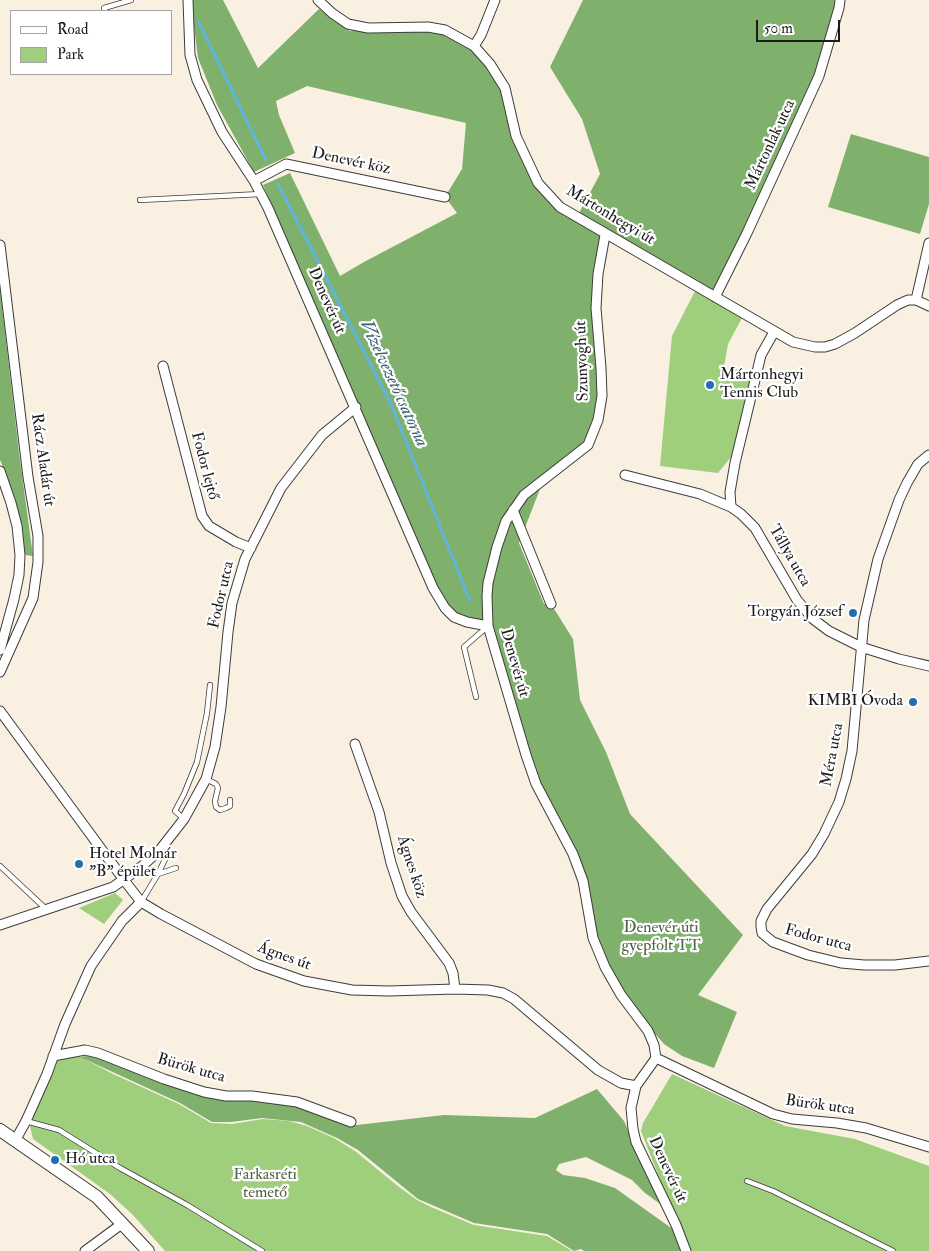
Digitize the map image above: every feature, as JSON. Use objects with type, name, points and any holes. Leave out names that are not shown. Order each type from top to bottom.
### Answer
[{"type":"street","name":"Denevér út","points":[[188,0],[190,55],[197,80],[222,132],[254,181],[356,407],[433,588],[445,608],[454,617],[467,622],[488,626],[536,784],[573,854],[583,882],[593,938],[605,967],[617,988],[648,1031],[654,1045],[656,1058],[636,1086],[631,1108],[633,1130],[636,1142],[676,1225],[686,1251]]},
{"type":"street","name":"Mártonhegyi út","points":[[318,0],[340,20],[356,27],[428,27],[445,30],[474,46],[490,64],[505,88],[516,136],[538,183],[560,207],[605,235],[647,256],[793,342],[804,346],[826,347],[835,344],[897,305],[908,300],[916,300]]},
{"type":"street","points":[[474,46],[481,35],[496,0]]},
{"type":"street","name":"Mártonlak utca","points":[[715,296],[747,233],[819,76],[840,0]]},
{"type":"street","name":"Denevér köz","points":[[254,181],[286,164],[446,198]]},
{"type":"street","name":"Szunyogh út","points":[[488,626],[486,596],[488,583],[497,546],[506,521],[524,495],[588,445],[598,420],[602,396],[596,308],[598,274],[605,235]]},
{"type":"street","points":[[929,243],[916,300],[929,306]]},
{"type":"street","name":"Rácz Aladár út","points":[[0,245],[28,477],[38,536],[38,562],[33,598],[0,672]]},
{"type":"street","points":[[731,507],[730,492],[733,473],[757,372],[762,354],[774,332]]},
{"type":"street","name":"Fodor lejtő","points":[[163,366],[202,516],[209,526],[236,542],[251,548]]},
{"type":"street","name":"Fodor utca","points":[[0,925],[113,887],[159,851],[184,819],[206,779],[215,747],[232,603],[245,559],[281,488],[322,435],[356,407]]},
{"type":"street","name":"Méra utca","points":[[762,933],[761,921],[767,909],[812,854],[839,802],[846,778],[854,734],[861,647],[870,591],[878,559],[899,500],[918,464],[929,455]]},
{"type":"street","points":[[0,471],[17,526],[20,555],[14,599],[0,650]]},
{"type":"street","name":"Tállya utca","points":[[625,475],[700,494],[731,507],[755,528],[797,600],[813,619],[829,632],[861,647],[929,666]]},
{"type":"street","points":[[514,510],[551,604]]},
{"type":"street","name":"Ágnes út","points":[[0,711],[141,902],[192,932],[256,964],[304,981],[352,990],[389,992],[455,989],[488,990],[503,994],[514,999],[598,1070],[621,1082],[636,1086]]},
{"type":"street","name":"Ágnes köz","points":[[355,744],[380,812],[391,864],[402,896],[410,912],[449,963],[453,973],[455,989]]},
{"type":"street","points":[[16,1139],[26,1120],[91,966],[122,921],[141,902]]},
{"type":"street","name":"Fodor utca","points":[[762,933],[766,938],[784,947],[841,963],[895,965],[929,961]]},
{"type":"street","name":"Bürök utca","points":[[53,1056],[85,1050],[204,1092],[226,1096],[252,1096],[297,1102],[351,1122]]},
{"type":"street","name":"Bürök utca","points":[[656,1058],[773,1114],[792,1119],[866,1128],[929,1147]]},
{"type":"street","points":[[0,1130],[16,1139],[97,1197],[148,1251]]},
{"type":"street","points":[[85,1251],[123,1223]]},
{"type":"lane","points":[[105,10],[104,8],[131,0]]},
{"type":"lane","points":[[140,200],[260,194]]},
{"type":"lane","points":[[476,697],[464,647],[488,626]]},
{"type":"lane","points":[[184,819],[174,811],[184,794],[197,762],[205,728],[210,685]]},
{"type":"lane","points":[[206,779],[216,784],[218,788],[215,801],[216,807],[220,810],[226,808],[230,806],[230,800]]},
{"type":"lane","points":[[141,902],[167,855]]},
{"type":"lane","points":[[0,866],[47,910]]},
{"type":"lane","points":[[158,874],[176,868]]},
{"type":"lane","points":[[26,1120],[59,1130],[262,1251]]},
{"type":"lane","points":[[747,1181],[773,1191],[893,1251]]},
{"type":"lane","points":[[879,1251],[882,1246]]},
{"type":"green space","name":"Denevér úti gyepfolt TT","points":[[193,0],[223,0],[258,68],[319,9],[350,31],[368,28],[428,27],[474,46],[505,88],[516,136],[538,183],[577,217],[600,174],[582,119],[550,67],[583,0],[840,0],[819,76],[715,297],[606,235],[598,274],[602,396],[588,445],[547,471],[519,543],[544,604],[551,604],[573,639],[580,700],[606,752],[630,814],[743,935],[698,995],[737,1012],[714,1068],[682,1056],[664,1044],[621,995],[605,967],[583,881],[536,784],[488,626],[467,622],[445,608],[323,331],[305,281],[263,185],[290,173],[340,276],[457,213],[445,197],[462,169],[466,123],[307,86],[276,101],[279,115],[295,153],[254,172],[217,105],[198,58]]},
{"type":"green space","points":[[851,134],[929,157],[929,204],[920,234],[828,207]]},
{"type":"green space","points":[[0,289],[33,556],[25,555],[21,522],[0,460]]},
{"type":"green space","name":"Mártonhegyi Tennis Club","points":[[695,291],[742,318],[728,344],[724,367],[757,372],[740,446],[718,473],[660,466],[672,336]]},
{"type":"green space","points":[[115,893],[123,900],[104,924],[79,908]]},
{"type":"green space","name":"Farkasréti temető","points":[[73,1053],[113,1074],[179,1104],[211,1123],[232,1124],[263,1119],[289,1121],[307,1126],[334,1138],[355,1151],[399,1187],[431,1207],[474,1225],[547,1236],[572,1251],[165,1251],[133,1215],[110,1194],[33,1139],[28,1118],[55,1056]]},
{"type":"green space","points":[[92,1055],[239,1100],[293,1104],[348,1126],[444,1115],[535,1118],[597,1089],[624,1121],[663,1206],[645,1193],[632,1180],[586,1157],[559,1164],[556,1170],[563,1175],[585,1178],[615,1188],[674,1230],[682,1251],[584,1251],[581,1249],[574,1251],[547,1234],[474,1223],[418,1199],[358,1150],[337,1138],[301,1122],[262,1118],[231,1122],[212,1122],[180,1103],[80,1057]]},
{"type":"green space","points":[[672,1074],[785,1126],[855,1139],[929,1166],[929,1251],[688,1251],[641,1131],[643,1123]]},
{"type":"waterway","name":"Vízelvezető csatorna","points":[[198,21],[266,160]]},
{"type":"waterway","name":"Vízelvezető csatorna","points":[[278,184],[391,404],[470,601]]},
{"type":"place","name":"Mártonhegyi Tennis Club","points":[[710,385]]},
{"type":"place","name":"Torgyán József","points":[[853,613]]},
{"type":"place","name":"KIMBI Óvoda","points":[[913,702]]},
{"type":"place","name":"Hotel Molnár \"B\" épület","points":[[79,864]]},
{"type":"place","name":"Hó utca","points":[[55,1160]]}]
